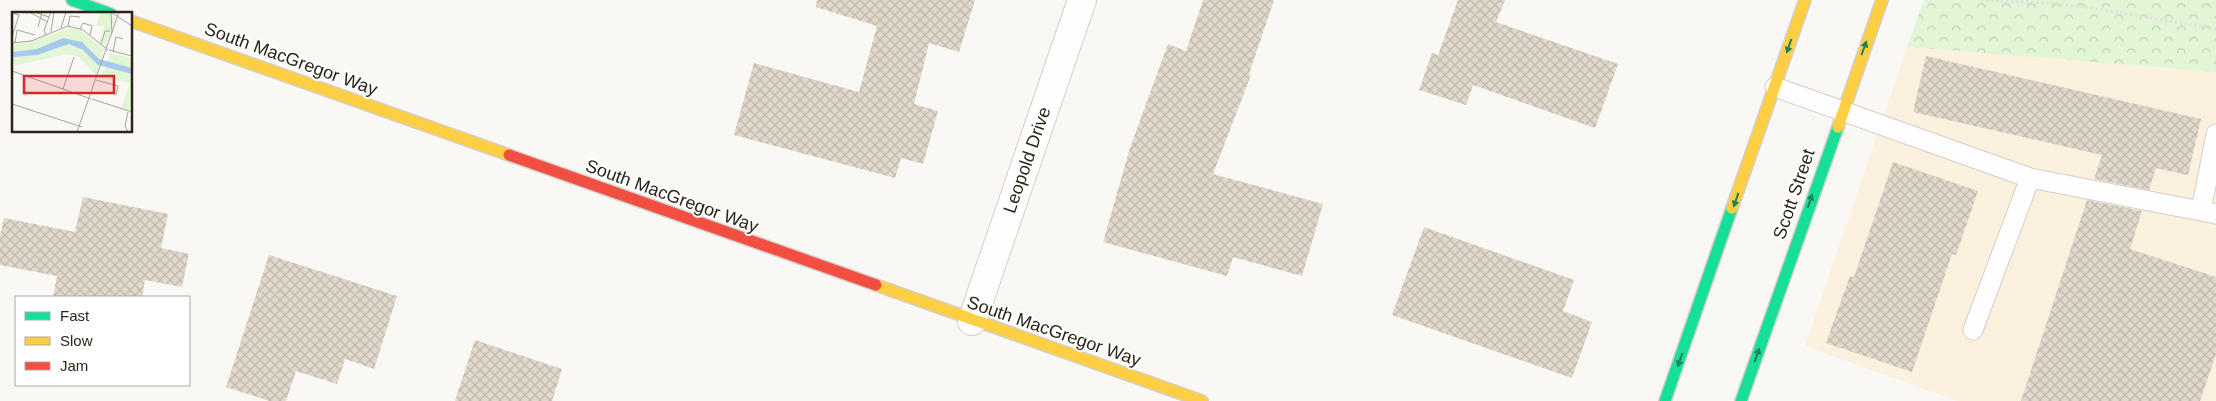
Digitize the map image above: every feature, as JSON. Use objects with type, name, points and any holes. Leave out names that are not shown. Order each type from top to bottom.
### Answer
[{"type":"main road","points":[[72,0],[105,12]]},
{"type":"main road","points":[[1665,401],[1805,0]]},
{"type":"main road","name":"Scott Street","points":[[1741,401],[1882,0]]},
{"type":"main road","name":"South MacGregor Way","points":[[132,21],[972,321],[1202,401]]},
{"type":"street","name":"Leopold Drive","points":[[972,321],[1082,0]]},
{"type":"lane","points":[[1775,87],[2030,178],[2208,213],[2216,134]]},
{"type":"lane","points":[[1973,330],[2030,178]]},
{"type":"path","points":[[1980,0],[2086,7],[2216,29]]},
{"type":"shaded area","points":[[1907,47],[2216,72],[2216,401],[1957,401],[1805,346]]},
{"type":"green space","points":[[1924,0],[2216,0],[2216,72],[1907,47]]},
{"type":"building","points":[[817,0],[975,0],[959,52],[929,43],[914,104],[938,111],[923,164],[901,158],[895,178],[734,135],[754,63],[859,92],[877,26],[816,7]]},
{"type":"building","points":[[1203,0],[1274,0],[1249,74],[1251,75],[1213,174],[1323,204],[1302,276],[1233,257],[1227,276],[1103,242],[1130,148],[1168,44],[1186,51]]},
{"type":"building","points":[[1458,0],[1505,0],[1496,22],[1618,64],[1595,128],[1473,85],[1466,105],[1419,90],[1432,53],[1438,55]]},
{"type":"building","points":[[1926,56],[2201,119],[2188,175],[2156,168],[2149,190],[2094,179],[2102,155],[1913,112]]},
{"type":"building","points":[[1893,162],[1978,191],[1956,255],[1952,254],[1912,372],[1826,343],[1850,276],[1854,277]]},
{"type":"building","points":[[83,197],[168,214],[161,248],[189,254],[182,287],[145,280],[142,296],[53,296],[57,276],[0,265],[0,236],[4,218],[75,232]]},
{"type":"building","points":[[2087,200],[2142,211],[2130,249],[2216,277],[2216,354],[2200,401],[2021,401]]},
{"type":"building","points":[[1424,227],[1574,280],[1563,311],[1592,322],[1572,378],[1392,315]]},
{"type":"building","points":[[269,255],[397,296],[374,369],[345,359],[337,384],[296,371],[286,401],[269,401],[226,387]]},
{"type":"building","points":[[475,340],[562,369],[552,401],[455,401]]},
{"type":"traffic: fast","points":[[72,0],[105,12]]},
{"type":"traffic: fast","points":[[1741,401],[1838,127]]},
{"type":"traffic: fast","points":[[1665,401],[1732,208]]},
{"type":"traffic: slow","points":[[1732,208],[1805,0]]},
{"type":"traffic: slow","points":[[1838,127],[1882,0]]},
{"type":"traffic: slow","points":[[132,21],[509,155]]},
{"type":"traffic: slow","points":[[876,285],[1202,401]]},
{"type":"traffic: jam","points":[[509,155],[876,285]]}]
